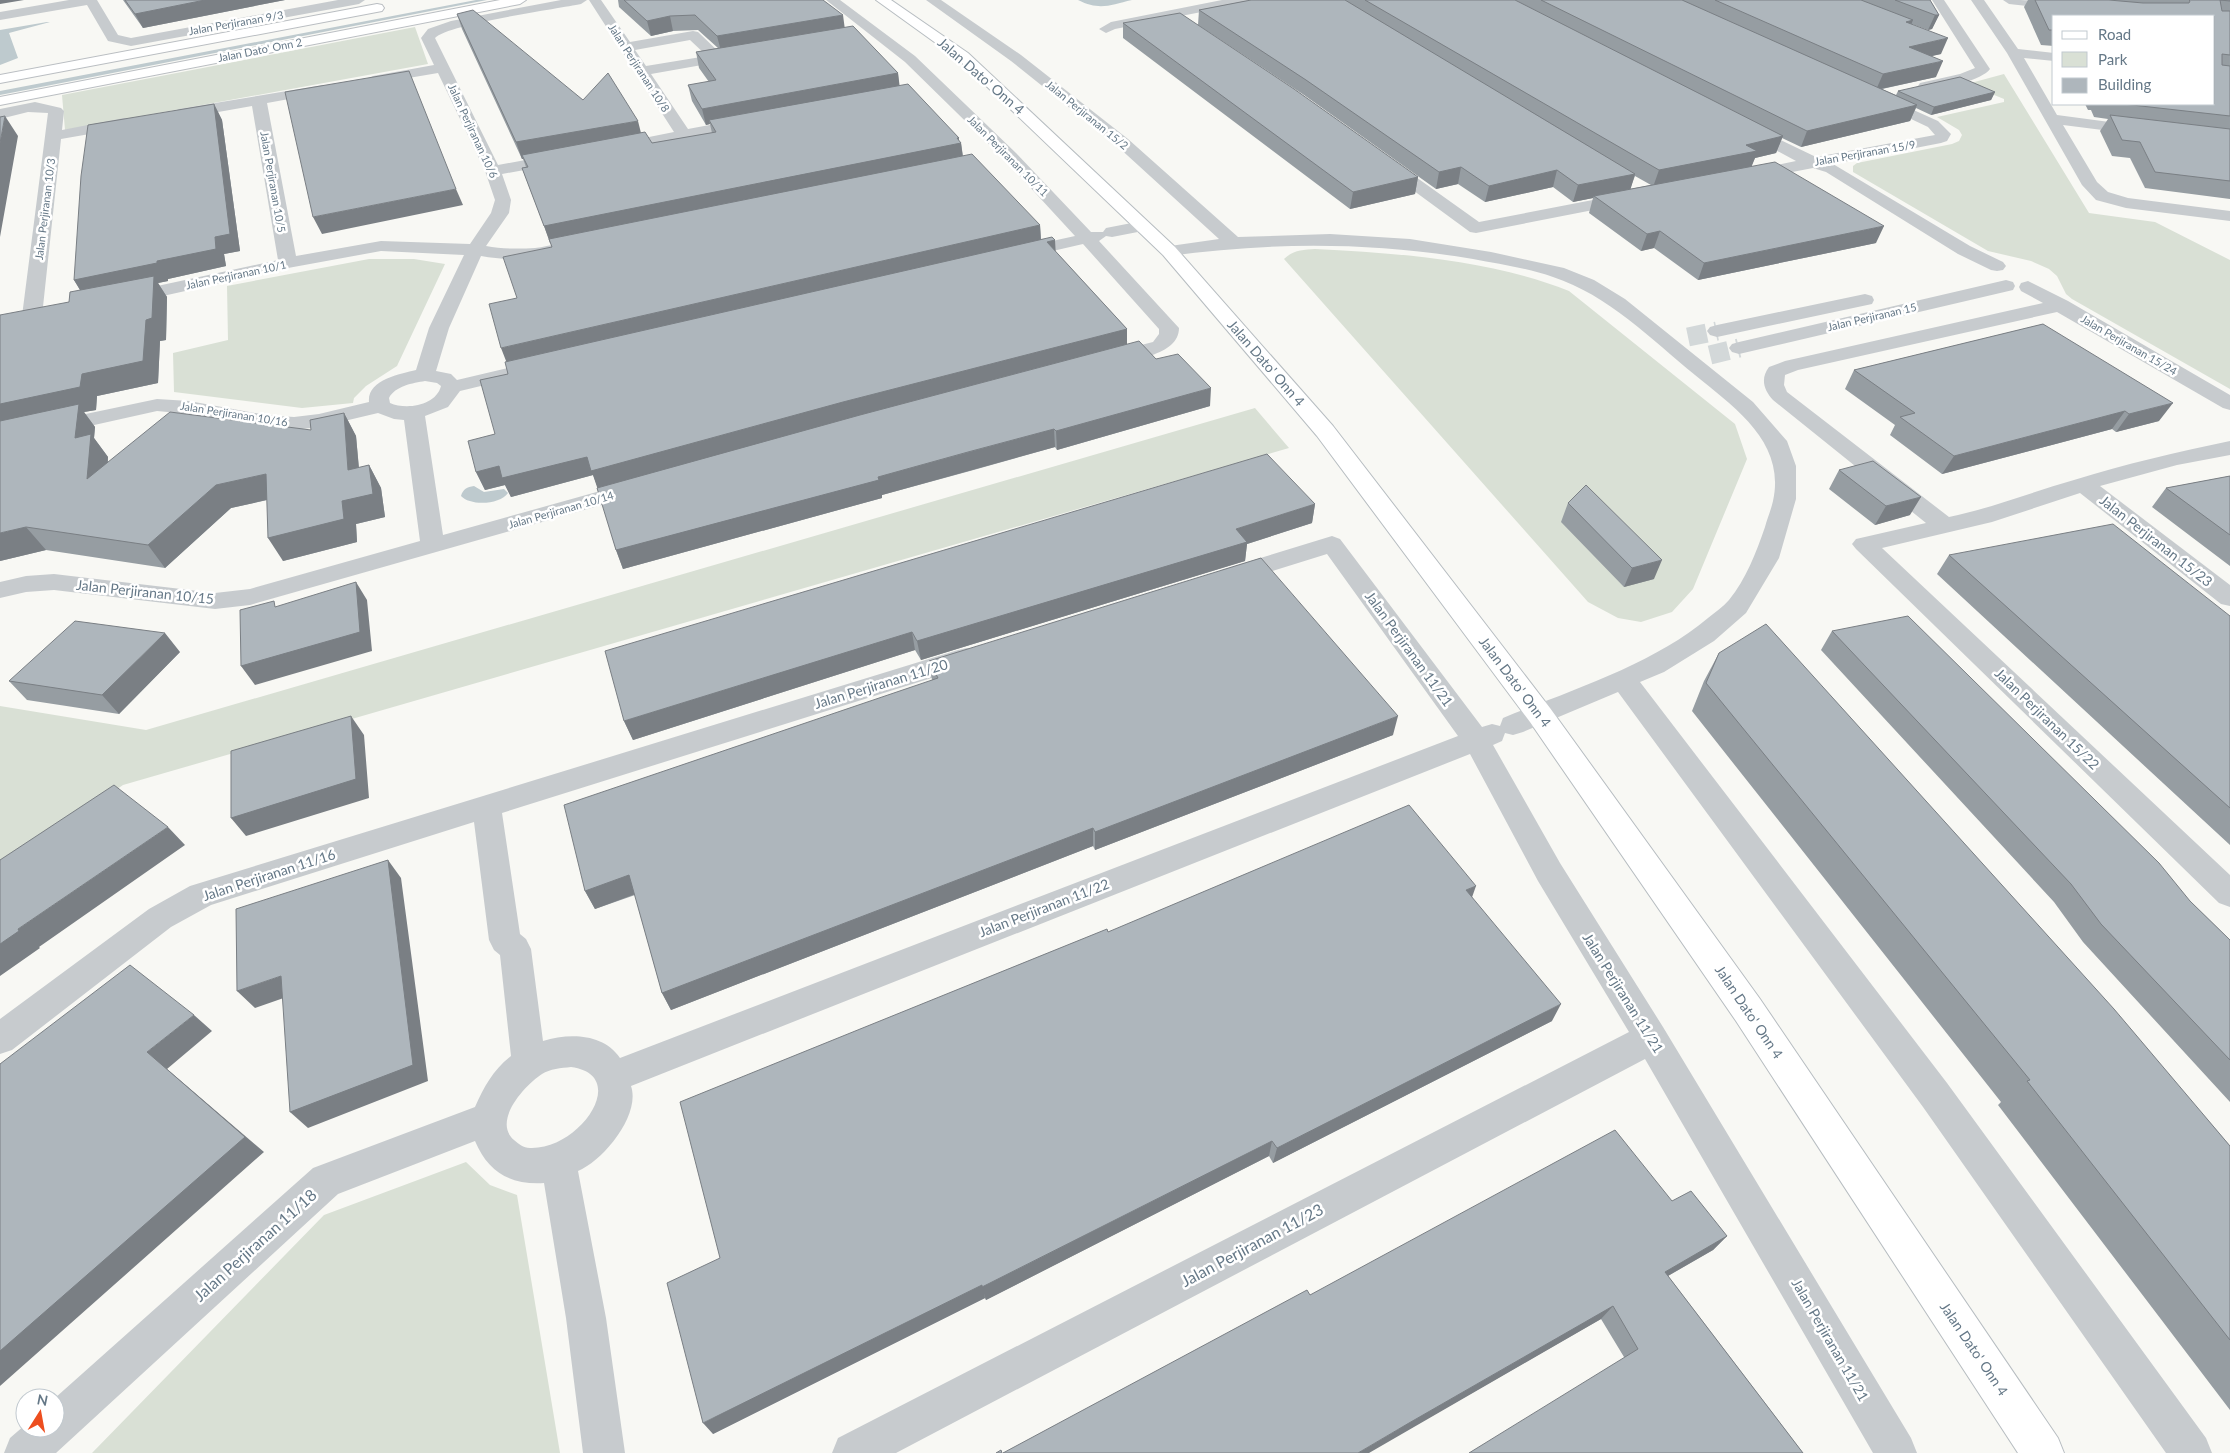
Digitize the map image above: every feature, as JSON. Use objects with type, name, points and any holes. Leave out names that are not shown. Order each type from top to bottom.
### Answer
[{"type":"main road","name":"Jalan Dato' Onn 2","points":[[0,101],[520,0]]},
{"type":"main road","name":"Jalan Dato' Onn 4","points":[[882,0],[962,56],[1169,251],[1325,431],[1540,715],[1748,1010],[2043,1453]]},
{"type":"main road","name":"Jalan Dato' Onn 2","points":[[0,79],[388,6]]},
{"type":"street","points":[[0,16],[91,0]]},
{"type":"street","name":"Jalan Perjiranan 9/3","points":[[91,0],[113,38],[131,42],[359,0]]},
{"type":"street","points":[[283,0],[293,12]]},
{"type":"street","name":"Jalan Perjiranan 10/6","points":[[425,375],[440,328],[475,250],[500,213],[503,200],[493,171],[428,38],[433,32],[456,24],[581,0]]},
{"type":"street","name":"Jalan Perjiranan 10/8","points":[[595,0],[684,135]]},
{"type":"street","name":"Jalan Perjiranan 10/11","points":[[832,0],[910,59],[1010,156],[1099,235],[1169,328],[1169,335],[1160,346],[1093,363]]},
{"type":"street","name":"Jalan Perjiranan 15/2","points":[[932,0],[1016,58],[1122,142],[1232,242]]},
{"type":"street","points":[[1106,29],[1110,26],[1242,0]]},
{"type":"street","points":[[1915,88],[1980,73],[1983,69],[1938,0]]},
{"type":"street","points":[[1977,0],[2014,53],[2090,185],[2102,196],[2126,203],[2230,216]]},
{"type":"street","points":[[2009,0],[2076,7]]},
{"type":"street","points":[[1171,14],[1187,25]]},
{"type":"street","points":[[854,35],[874,32]]},
{"type":"street","points":[[626,47],[693,35],[717,58]]},
{"type":"street","points":[[1948,45],[1976,56]]},
{"type":"street","points":[[641,71],[752,52]]},
{"type":"street","points":[[2014,53],[2052,58]]},
{"type":"street","points":[[355,83],[443,68]]},
{"type":"street","points":[[161,117],[336,87]]},
{"type":"street","points":[[919,91],[939,88]]},
{"type":"street","name":"Jalan Perjiranan 15/9","points":[[1734,178],[1941,138],[1943,134],[1933,124],[1872,95],[1896,93]]},
{"type":"street","name":"Jalan Perjiranan 10/5","points":[[259,100],[288,263]]},
{"type":"street","name":"Jalan Perjiranan 10/3","points":[[0,114],[31,107],[47,107],[56,111],[54,136],[24,318],[51,312]]},
{"type":"street","points":[[2052,119],[2161,132]]},
{"type":"street","points":[[54,136],[141,120]]},
{"type":"street","points":[[601,151],[762,121]]},
{"type":"street","points":[[1730,121],[1813,163],[1832,170],[1964,250],[1991,270],[2023,276]]},
{"type":"street","points":[[1371,152],[1476,228],[1638,189]]},
{"type":"street","points":[[493,171],[582,155]]},
{"type":"street","points":[[991,160],[1010,156]]},
{"type":"street","points":[[999,258],[1142,226]]},
{"type":"street","name":"Jalan Perjiranan 11/22","points":[[613,1077],[1497,732],[1623,680],[1705,635],[1737,608],[1768,558],[1785,499],[1785,466],[1776,441],[1746,406],[1597,288],[1577,278],[1555,271],[1468,253],[1421,245],[1358,239],[1232,242],[1169,251]]},
{"type":"street","name":"Jalan Perjiranan 10/1","points":[[108,301],[288,263],[381,246],[475,250],[499,254],[536,253],[575,245]]},
{"type":"street","points":[[1991,270],[1989,279],[2006,286],[2023,276]]},
{"type":"street","name":"Jalan Perjiranan 15","points":[[1717,331],[1884,296],[1991,270]]},
{"type":"street","name":"Jalan Perjiranan 15/24","points":[[2023,276],[2061,305],[2230,404]]},
{"type":"street","name":"Jalan Perjiranan 15","points":[[1739,348],[2006,286]]},
{"type":"street","points":[[2061,305],[1802,363],[1776,371],[1774,390],[1945,526],[1984,517],[2083,484],[2174,459],[2230,448]]},
{"type":"street","points":[[1666,342],[1688,337]]},
{"type":"street","points":[[1688,360],[1710,354]]},
{"type":"street","points":[[452,387],[538,367]]},
{"type":"street","points":[[425,375],[444,378],[450,382],[452,387],[445,400],[426,410],[414,413],[393,413],[380,406],[378,401],[380,395],[393,384],[425,375]]},
{"type":"street","name":"Jalan Perjiranan 10/16","points":[[0,439],[157,405],[180,405],[282,423],[297,423],[380,406]]},
{"type":"street","points":[[414,413],[433,546]]},
{"type":"street","name":"Jalan Perjiranan 10/14","points":[[433,546],[654,484]]},
{"type":"street","name":"Jalan Perjiranan 15/23","points":[[2083,484],[2230,598]]},
{"type":"street","name":"Jalan Perjiranan 15/22","points":[[1945,526],[1864,544],[2230,894]]},
{"type":"street","name":"Jalan Perjiranan 11/21","points":[[1209,582],[1332,544],[1497,732],[1549,872],[1651,1038],[1896,1453]]},
{"type":"street","name":"Jalan Perjiranan 10/15","points":[[0,590],[26,584],[54,582],[215,601],[250,597],[433,546]]},
{"type":"street","name":"Jalan Perjiranan 11/20","points":[[487,807],[992,650]]},
{"type":"street","points":[[1623,680],[1935,1095],[2191,1453]]},
{"type":"street","points":[[487,807],[505,940],[516,949],[529,1063]]},
{"type":"street","name":"Jalan Perjiranan 11/16","points":[[0,1038],[160,918],[201,895],[487,807]]},
{"type":"street","name":"Jalan Perjiranan 11/23","points":[[853,1453],[1651,1038]]},
{"type":"street","points":[[571,1051],[589,1054],[604,1063],[613,1077],[616,1092],[614,1108],[605,1125],[592,1140],[577,1153],[558,1162],[535,1166],[515,1163],[500,1153],[491,1138],[489,1120],[494,1103],[502,1088],[529,1063],[550,1054],[571,1051]]},
{"type":"street","name":"Jalan Perjiranan 11/18","points":[[65,1417],[326,1181],[489,1120]]},
{"type":"street","points":[[558,1162],[586,1318],[604,1453]]},
{"type":"street","name":"Jalan Perjiranan 11/18","points":[[25,1453],[42,1438]]},
{"type":"green space","points":[[415,27],[428,64],[65,130],[62,95]]},
{"type":"green space","points":[[2004,74],[2089,213],[2155,222],[2230,260],[2230,389],[2072,299],[2066,294],[2057,276],[2049,269],[2031,261],[1988,251],[1853,172],[1853,166],[1857,163],[1959,141],[1962,135],[1959,130],[1937,117],[2004,102],[2004,99],[1967,84]]},
{"type":"green space","points":[[1315,249],[1412,256],[1477,265],[1539,280],[1569,291],[1735,424],[1747,459],[1693,589],[1672,612],[1641,622],[1618,618],[1588,602],[1284,259],[1295,252]]},
{"type":"green space","points":[[369,259],[414,259],[445,264],[397,366],[366,386],[354,398],[353,403],[302,408],[174,392],[173,353],[228,340],[227,286]]},
{"type":"green space","points":[[1255,408],[1289,448],[123,785],[0,871],[0,706],[146,730]]},
{"type":"green space","points":[[466,1162],[490,1185],[517,1195],[560,1453],[92,1453],[324,1215]]},
{"type":"shaded area","points":[[1078,0],[1132,0],[1099,6]]},
{"type":"shaded area","points":[[50,22],[9,33],[18,58],[0,65],[0,30]]},
{"type":"shaded area","points":[[474,486],[484,492],[504,489],[508,493],[499,500],[485,503],[471,501],[461,496],[466,489]]},
{"type":"building","points":[[125,0],[205,0],[135,14]]},
{"type":"building","points":[[624,0],[823,0],[843,15],[717,36],[695,15],[670,16],[647,21]]},
{"type":"building","points":[[1251,0],[1345,0],[1635,174],[1578,185],[1557,170],[1489,186],[1461,167],[1439,172],[1306,80],[1199,10]]},
{"type":"building","points":[[1365,0],[1515,0],[1783,136],[1746,145],[1757,151],[1659,170]]},
{"type":"building","points":[[1541,0],[1682,0],[1917,105],[1807,131]]},
{"type":"building","points":[[1715,0],[1861,0],[1913,20],[1906,22],[1948,38],[1909,47],[1943,61],[1883,74]]},
{"type":"building","points":[[1895,0],[1930,0],[1939,15],[1935,15]]},
{"type":"building","points":[[2035,0],[2189,3],[2189,0],[2220,0],[2222,11],[2230,11],[2230,55],[2222,54],[2222,65],[2230,66],[2230,116],[2132,105],[2215,105],[2215,15],[2052,15],[2052,30],[2049,30]]},
{"type":"building","points":[[473,10],[583,100],[608,73],[638,121],[516,142],[457,14]]},
{"type":"building","points":[[1180,13],[1294,89],[1418,177],[1353,192],[1123,23]]},
{"type":"building","points":[[853,26],[898,73],[702,109],[688,85],[716,80],[696,52]]},
{"type":"building","points":[[409,71],[456,189],[313,217],[285,92]]},
{"type":"building","points":[[1960,77],[1995,92],[1934,107],[1898,91]]},
{"type":"building","points":[[908,84],[959,138],[957,138],[961,143],[544,226],[522,168],[528,167],[522,155],[645,132],[652,143],[716,132],[709,120]]},
{"type":"building","points":[[214,104],[230,234],[215,237],[216,249],[74,280],[81,176],[88,125]]},
{"type":"building","points":[[2110,115],[2230,129],[2230,181],[2155,172],[2140,142],[2122,140]]},
{"type":"building","points":[[5,116],[0,143],[0,117]]},
{"type":"building","points":[[972,154],[1040,225],[501,348],[489,304],[517,298],[503,257],[552,247],[549,239]]},
{"type":"building","points":[[1775,162],[1884,226],[1704,263],[1660,231],[1647,234],[1594,196]]},
{"type":"building","points":[[1052,237],[1055,240],[1047,242],[1127,329],[843,402],[591,471],[587,457],[502,478],[499,466],[476,472],[468,441],[495,434],[480,380],[508,374],[505,362]]},
{"type":"building","points":[[154,276],[152,318],[146,320],[143,361],[82,374],[80,387],[0,404],[0,315],[69,302],[70,292]]},
{"type":"building","points":[[2043,324],[2173,403],[2129,414],[2125,411],[1954,456],[1900,417],[1915,413],[1854,370]]},
{"type":"building","points":[[1139,341],[1156,359],[1178,354],[1211,388],[1056,431],[1054,429],[968,452],[878,477],[879,480],[616,550],[597,488],[860,415]]},
{"type":"building","points":[[79,404],[75,438],[91,434],[87,479],[170,412],[311,430],[310,420],[344,413],[348,470],[369,465],[373,494],[342,501],[344,519],[268,538],[266,474],[216,485],[148,545],[26,527],[0,533],[0,421]]},
{"type":"building","points":[[1267,454],[1315,504],[1236,529],[1247,542],[917,641],[912,632],[624,721],[605,651]]},
{"type":"building","points":[[1873,461],[1921,497],[1886,506],[1839,470]]},
{"type":"building","points":[[2230,476],[2230,535],[2166,488]]},
{"type":"building","points":[[1586,485],[1662,560],[1632,568],[1568,503]]},
{"type":"building","points":[[2113,524],[2230,616],[2230,808],[1949,555]]},
{"type":"building","points":[[1261,558],[1398,716],[1095,832],[1093,828],[662,993],[629,875],[585,891],[564,805],[938,678],[929,661]]},
{"type":"building","points":[[356,582],[360,632],[241,666],[240,610],[274,601],[275,607]]},
{"type":"building","points":[[1908,616],[2159,863],[2190,901],[2230,940],[2230,1060],[2101,924],[2071,884],[1832,631]]},
{"type":"building","points":[[75,621],[165,633],[102,695],[9,681]]},
{"type":"building","points":[[1766,624],[2114,1009],[2230,1146],[2230,1340],[2027,1081],[2030,1080],[1706,683],[1719,653]]},
{"type":"building","points":[[351,716],[356,779],[231,818],[231,751]]},
{"type":"building","points":[[114,785],[168,827],[18,929],[19,931],[0,944],[0,860]]},
{"type":"building","points":[[1409,805],[1476,886],[1466,890],[1561,1004],[1277,1148],[1272,1141],[982,1287],[982,1285],[703,1423],[667,1283],[720,1258],[680,1102],[1107,929],[1108,932]]},
{"type":"building","points":[[388,860],[413,1065],[290,1112],[281,976],[237,991],[236,909]]},
{"type":"building","points":[[130,965],[194,1015],[147,1052],[245,1137],[0,1351],[0,1064]]},
{"type":"building","points":[[1615,1130],[1672,1201],[1691,1191],[1727,1236],[1665,1272],[1803,1453],[1469,1453],[1638,1349],[1613,1306],[1358,1453],[1003,1453],[1307,1290],[1310,1295]]},
{"type":"waterway","points":[[0,93],[484,0]]},
{"type":"tunnel","points":[[1688,337],[1717,331]]},
{"type":"tunnel","points":[[1710,355],[1739,348]]}]
